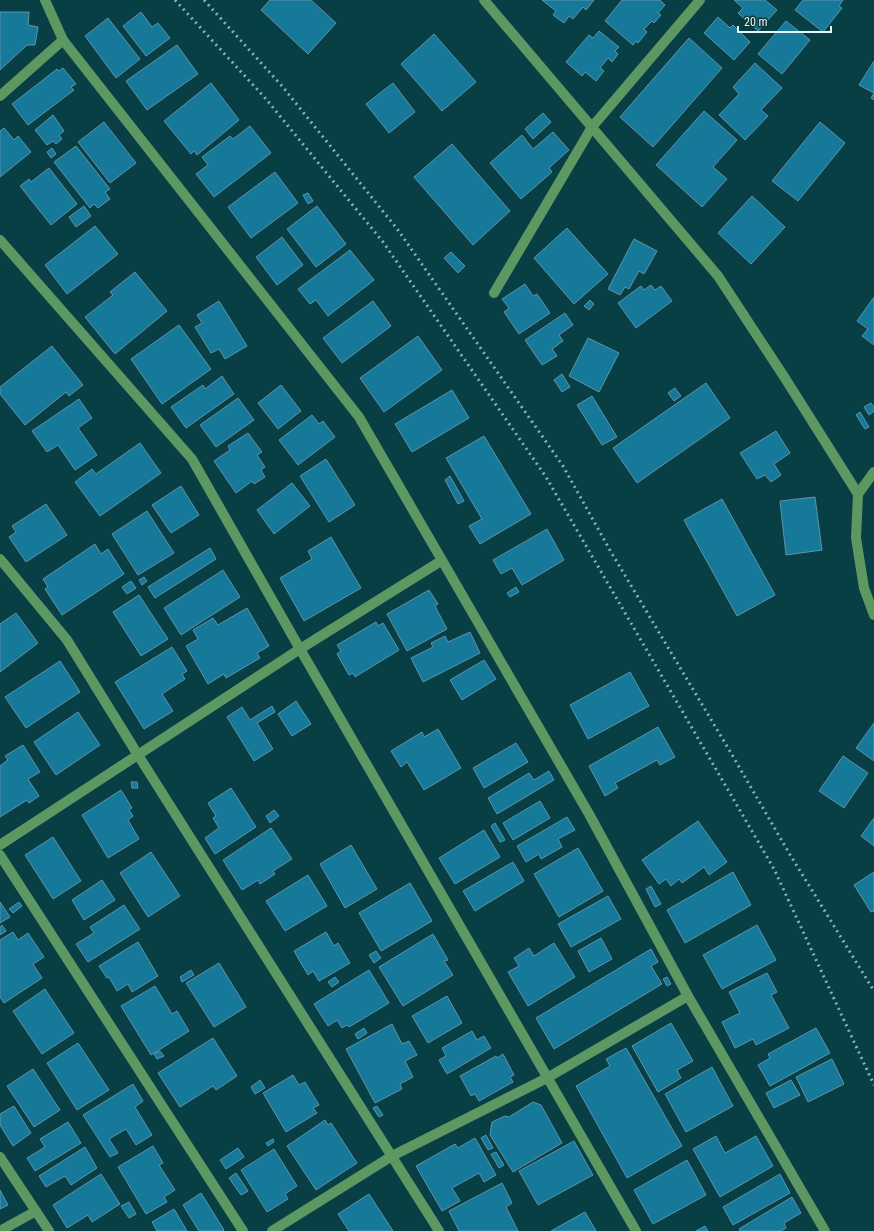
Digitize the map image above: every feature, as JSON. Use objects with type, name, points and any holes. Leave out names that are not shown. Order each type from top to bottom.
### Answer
[{"type":"street","points":[[45,0],[63,40],[359,417],[441,561],[589,814],[688,996],[825,1231]]},
{"type":"street","points":[[484,0],[718,276],[858,494]]},
{"type":"street","points":[[494,293],[592,127],[700,0]]},
{"type":"street","points":[[0,96],[63,40]]},
{"type":"street","points":[[0,240],[192,459],[636,1231]]},
{"type":"street","points":[[874,472],[858,494],[856,538],[864,588],[874,615]]},
{"type":"street","points":[[0,559],[67,640],[439,1231]]},
{"type":"street","points":[[0,845],[300,649],[441,561]]},
{"type":"street","points":[[0,855],[243,1231]]},
{"type":"street","points":[[272,1231],[392,1156],[547,1078],[688,996]]},
{"type":"street","points":[[0,1157],[49,1231]]},
{"type":"street","points":[[0,1231],[36,1211]]},
{"type":"building","points":[[270,0],[311,0],[336,23],[308,54],[261,10]]},
{"type":"building","points":[[542,0],[594,0],[586,10],[583,7],[573,19],[569,16],[564,23],[553,15],[556,11]]},
{"type":"building","points":[[622,0],[660,0],[665,5],[658,13],[661,15],[654,23],[652,21],[644,29],[647,32],[638,43],[636,41],[633,45],[605,21]]},
{"type":"building","points":[[734,0],[765,0],[777,10],[758,31],[738,13],[743,8]]},
{"type":"building","points":[[803,0],[843,0],[839,6],[842,8],[823,32],[795,10]]},
{"type":"building","points":[[0,12],[29,12],[28,25],[38,27],[35,45],[27,45],[0,70]]},
{"type":"building","points":[[141,12],[152,27],[158,23],[170,38],[146,56],[123,26]]},
{"type":"building","points":[[718,17],[730,28],[733,25],[750,42],[734,60],[704,33]]},
{"type":"building","points":[[108,18],[140,59],[116,78],[85,36]]},
{"type":"building","points":[[786,21],[810,40],[782,74],[758,54]]},
{"type":"building","points":[[599,31],[619,47],[615,51],[618,54],[612,62],[608,58],[600,68],[604,71],[596,81],[585,72],[582,76],[566,62],[589,35],[593,38]]},
{"type":"building","points":[[434,34],[476,82],[442,111],[401,64]]},
{"type":"building","points":[[689,38],[722,68],[653,147],[620,117]]},
{"type":"building","points":[[177,45],[198,74],[147,110],[126,81]]},
{"type":"building","points":[[874,61],[874,93],[859,85]]},
{"type":"building","points":[[755,63],[782,88],[761,110],[768,116],[745,140],[719,115],[739,94],[733,87]]},
{"type":"building","points":[[63,68],[76,84],[71,87],[74,90],[28,125],[12,104],[57,69],[59,71]]},
{"type":"building","points":[[211,83],[239,120],[197,155],[194,151],[191,154],[164,121]]},
{"type":"building","points":[[393,83],[415,112],[389,133],[366,104]]},
{"type":"building","points":[[874,93],[874,100],[871,98]]},
{"type":"building","points":[[704,111],[737,140],[713,167],[727,179],[702,207],[656,165]]},
{"type":"building","points":[[543,113],[551,122],[533,139],[525,129]]},
{"type":"building","points":[[53,115],[64,131],[59,135],[62,139],[56,144],[53,141],[47,145],[35,130]]},
{"type":"building","points":[[104,122],[136,163],[110,183],[78,142]]},
{"type":"building","points":[[820,122],[845,143],[798,201],[772,181]]},
{"type":"building","points":[[250,126],[271,153],[214,197],[196,174],[208,165],[202,157],[230,136],[233,139]]},
{"type":"building","points":[[4,128],[14,140],[18,136],[31,152],[0,177],[0,131]]},
{"type":"building","points":[[553,132],[569,150],[549,168],[552,172],[521,199],[490,163],[522,135],[533,149]]},
{"type":"building","points":[[452,144],[510,211],[473,245],[414,177]]},
{"type":"building","points":[[76,146],[110,189],[105,192],[110,199],[98,208],[94,204],[90,208],[54,162]]},
{"type":"building","points":[[52,148],[56,154],[51,158],[47,152]]},
{"type":"building","points":[[49,168],[77,204],[51,225],[20,186],[29,179],[31,182]]},
{"type":"building","points":[[275,172],[298,203],[251,238],[228,207]]},
{"type":"building","points":[[308,193],[313,201],[308,204],[303,195]]},
{"type":"building","points":[[752,196],[785,227],[751,264],[718,233]]},
{"type":"building","points":[[84,206],[91,216],[76,227],[69,217]]},
{"type":"building","points":[[317,206],[346,244],[316,267],[287,229]]},
{"type":"building","points":[[95,226],[118,254],[67,294],[45,265]]},
{"type":"building","points":[[567,228],[608,274],[574,304],[534,258]]},
{"type":"building","points":[[282,237],[303,265],[277,285],[256,257]]},
{"type":"building","points":[[634,239],[657,251],[644,274],[639,271],[629,289],[625,287],[620,295],[608,289]]},
{"type":"building","points":[[350,250],[374,280],[328,316],[316,300],[310,304],[298,289]]},
{"type":"building","points":[[451,252],[465,266],[458,273],[444,258]]},
{"type":"building","points":[[135,272],[167,311],[115,354],[85,317],[113,295],[110,292]]},
{"type":"building","points":[[525,284],[533,296],[537,294],[550,313],[519,334],[504,312],[509,308],[502,299]]},
{"type":"building","points":[[651,285],[655,290],[661,286],[672,301],[636,328],[618,303],[641,286],[644,290]]},
{"type":"building","points":[[874,297],[874,345],[862,336],[868,329],[857,321]]},
{"type":"building","points":[[590,300],[594,304],[589,310],[584,306]]},
{"type":"building","points":[[219,301],[247,346],[225,359],[219,349],[211,353],[195,327],[202,323],[197,315]]},
{"type":"building","points":[[373,301],[391,326],[342,363],[323,338]]},
{"type":"building","points":[[565,313],[573,325],[559,335],[563,341],[552,349],[557,356],[542,365],[525,340]]},
{"type":"building","points":[[179,325],[211,369],[162,404],[131,359]]},
{"type":"building","points":[[418,336],[442,370],[384,412],[360,378]]},
{"type":"building","points":[[588,338],[619,353],[599,392],[569,376]]},
{"type":"building","points":[[52,346],[83,385],[69,396],[66,392],[25,425],[0,394],[0,387]]},
{"type":"building","points":[[562,374],[570,387],[562,392],[554,380]]},
{"type":"building","points":[[222,376],[234,394],[186,428],[171,407],[203,385],[205,389]]},
{"type":"building","points":[[706,383],[730,418],[637,483],[613,448]]},
{"type":"building","points":[[281,385],[301,411],[278,429],[258,403]]},
{"type":"building","points":[[675,388],[681,396],[674,401],[668,393]]},
{"type":"building","points":[[452,390],[469,418],[412,452],[395,424]]},
{"type":"building","points":[[592,396],[617,437],[602,445],[577,405]]},
{"type":"building","points":[[238,398],[254,420],[216,447],[200,425]]},
{"type":"building","points":[[79,399],[92,418],[78,428],[97,455],[75,470],[58,445],[47,452],[32,431]]},
{"type":"building","points":[[871,403],[874,407],[874,411],[869,415],[864,407]]},
{"type":"building","points":[[860,412],[869,427],[865,429],[856,415]]},
{"type":"building","points":[[312,415],[319,424],[323,421],[335,437],[298,465],[279,440]]},
{"type":"building","points":[[776,431],[790,453],[774,464],[781,475],[771,482],[765,475],[757,479],[740,453]]},
{"type":"building","points":[[248,433],[262,452],[257,455],[265,467],[261,470],[265,477],[254,484],[252,481],[236,493],[214,461],[230,450],[228,446]]},
{"type":"building","points":[[484,436],[531,514],[480,544],[469,526],[482,519],[446,458]]},
{"type":"building","points":[[140,443],[161,473],[100,516],[75,482],[92,469],[96,474]]},
{"type":"building","points":[[326,459],[355,505],[329,522],[300,476]]},
{"type":"building","points":[[450,476],[464,501],[458,504],[445,480]]},
{"type":"building","points":[[292,483],[310,506],[274,534],[257,510]]},
{"type":"building","points":[[181,486],[199,515],[171,533],[152,505]]},
{"type":"building","points":[[815,497],[822,550],[786,555],[780,501]]},
{"type":"building","points":[[722,499],[775,595],[737,616],[684,520]]},
{"type":"building","points":[[46,504],[67,535],[26,562],[9,537],[16,532],[12,526]]},
{"type":"building","points":[[147,511],[174,553],[138,575],[112,534]]},
{"type":"building","points":[[547,529],[564,560],[522,585],[512,568],[501,574],[493,560]]},
{"type":"building","points":[[331,537],[361,588],[304,621],[280,578],[312,559],[308,551]]},
{"type":"building","points":[[95,544],[101,554],[108,549],[124,574],[62,615],[45,589],[48,587],[43,579]]},
{"type":"building","points":[[210,548],[216,559],[155,598],[148,587]]},
{"type":"building","points":[[223,570],[240,597],[181,635],[164,608]]},
{"type":"building","points":[[144,577],[147,581],[142,585],[139,580]]},
{"type":"building","points":[[131,581],[136,588],[127,594],[122,587]]},
{"type":"building","points":[[516,587],[519,592],[510,597],[507,593]]},
{"type":"building","points":[[429,590],[438,604],[435,606],[447,629],[407,651],[387,614]]},
{"type":"building","points":[[139,595],[168,639],[141,656],[113,612]]},
{"type":"building","points":[[247,608],[269,646],[257,653],[260,658],[226,678],[224,674],[208,684],[186,646],[198,639],[193,630],[213,618],[218,625]]},
{"type":"building","points":[[16,613],[38,643],[0,672],[0,624]]},
{"type":"building","points":[[376,622],[378,626],[383,623],[399,650],[355,677],[353,673],[349,675],[337,654],[341,651],[337,645]]},
{"type":"building","points":[[470,632],[480,653],[423,682],[411,658],[433,647],[431,643],[445,636],[448,642]]},
{"type":"building","points":[[172,647],[187,671],[182,674],[185,679],[162,694],[173,711],[144,729],[115,682]]},
{"type":"building","points":[[484,660],[496,679],[462,700],[450,680]]},
{"type":"building","points":[[60,661],[80,692],[26,728],[5,697]]},
{"type":"building","points":[[630,672],[649,706],[588,739],[570,705]]},
{"type":"building","points":[[296,701],[311,724],[292,736],[278,714]]},
{"type":"building","points":[[272,706],[275,712],[257,723],[273,749],[254,761],[227,717],[242,707],[250,720]]},
{"type":"building","points":[[78,712],[100,745],[56,775],[34,742]]},
{"type":"building","points":[[874,723],[874,761],[856,748]]},
{"type":"building","points":[[658,727],[675,757],[660,765],[657,760],[615,783],[618,788],[605,796],[589,766]]},
{"type":"building","points":[[438,729],[461,768],[424,790],[407,762],[401,767],[391,751],[422,732],[424,737]]},
{"type":"building","points":[[516,743],[528,762],[484,788],[473,768]]},
{"type":"building","points":[[23,745],[40,772],[28,779],[39,796],[29,803],[27,800],[0,817],[0,766],[8,760],[5,756]]},
{"type":"building","points":[[843,756],[868,773],[844,808],[819,791]]},
{"type":"building","points":[[549,771],[554,780],[497,814],[488,798],[529,773],[534,780]]},
{"type":"building","points":[[131,782],[137,782],[138,788],[132,788]]},
{"type":"building","points":[[231,788],[256,827],[215,854],[205,838],[219,828],[213,818],[216,816],[208,803]]},
{"type":"building","points":[[121,790],[132,808],[129,810],[133,816],[128,820],[139,839],[108,858],[82,815]]},
{"type":"building","points":[[540,801],[550,818],[513,840],[503,823]]},
{"type":"building","points":[[274,810],[279,816],[270,823],[266,816]]},
{"type":"building","points":[[567,817],[575,830],[558,839],[562,847],[541,859],[539,854],[526,862],[517,846]]},
{"type":"building","points":[[874,818],[874,846],[861,836]]},
{"type":"building","points":[[698,821],[727,862],[709,875],[704,867],[682,883],[679,879],[671,886],[666,879],[659,884],[642,860]]},
{"type":"building","points":[[495,823],[505,840],[500,842],[491,826]]},
{"type":"building","points":[[271,828],[292,859],[273,871],[275,874],[260,884],[258,880],[242,890],[223,860]]},
{"type":"building","points":[[484,830],[500,857],[455,884],[439,858]]},
{"type":"building","points":[[53,837],[81,881],[53,899],[25,855]]},
{"type":"building","points":[[351,845],[377,889],[345,908],[320,864]]},
{"type":"building","points":[[578,848],[603,891],[559,917],[534,874]]},
{"type":"building","points":[[151,852],[180,896],[148,917],[120,873]]},
{"type":"building","points":[[513,862],[524,881],[475,911],[463,891]]},
{"type":"building","points":[[733,872],[751,905],[685,943],[667,910]]},
{"type":"building","points":[[874,872],[874,911],[871,912],[854,885]]},
{"type":"building","points":[[308,875],[327,906],[285,931],[266,901]]},
{"type":"building","points":[[102,880],[115,900],[84,920],[72,900]]},
{"type":"building","points":[[410,883],[432,921],[381,951],[359,913]]},
{"type":"building","points":[[651,886],[661,904],[655,907],[646,889]]},
{"type":"building","points":[[608,896],[621,919],[571,947],[558,924]]},
{"type":"building","points":[[0,902],[10,917],[0,923]]},
{"type":"building","points":[[19,902],[22,906],[13,913],[9,909]]},
{"type":"building","points":[[124,905],[140,929],[88,962],[76,944],[94,933],[90,927]]},
{"type":"building","points":[[2,925],[6,931],[0,935],[0,927]]},
{"type":"building","points":[[757,925],[776,960],[722,989],[703,955]]},
{"type":"building","points":[[13,932],[18,940],[28,933],[44,957],[33,964],[42,978],[4,1003],[0,997],[0,940]]},
{"type":"building","points":[[326,932],[334,946],[338,943],[350,963],[319,981],[313,971],[308,975],[294,951]]},
{"type":"building","points":[[433,934],[448,960],[444,961],[453,975],[403,1006],[379,967]]},
{"type":"building","points":[[601,938],[612,959],[589,972],[578,951]]},
{"type":"building","points":[[138,942],[158,976],[132,992],[128,984],[117,991],[109,977],[107,978],[99,966]]},
{"type":"building","points":[[554,943],[575,977],[528,1006],[508,972],[519,966],[514,958],[529,948],[534,956]]},
{"type":"building","points":[[651,949],[658,962],[651,966],[662,984],[554,1049],[536,1018]]},
{"type":"building","points":[[376,951],[381,958],[374,963],[369,955]]},
{"type":"building","points":[[219,963],[246,1007],[214,1027],[186,983]]},
{"type":"building","points":[[191,970],[194,975],[182,982],[180,977]]},
{"type":"building","points":[[369,970],[389,1003],[349,1027],[347,1025],[342,1028],[337,1020],[328,1026],[314,1004]]},
{"type":"building","points":[[767,973],[777,992],[771,995],[789,1028],[756,1045],[753,1039],[735,1048],[722,1022],[740,1013],[729,992]]},
{"type":"building","points":[[335,977],[339,982],[332,987],[328,982]]},
{"type":"building","points":[[667,977],[671,984],[667,986],[663,979]]},
{"type":"building","points":[[155,986],[172,1014],[177,1011],[189,1031],[151,1055],[121,1006]]},
{"type":"building","points":[[45,989],[74,1033],[42,1054],[13,1011]]},
{"type":"building","points":[[447,996],[462,1023],[428,1043],[412,1016]]},
{"type":"building","points":[[671,1023],[693,1061],[677,1070],[681,1078],[658,1092],[632,1046]]},
{"type":"building","points":[[392,1024],[402,1044],[409,1041],[417,1055],[405,1061],[413,1077],[400,1084],[402,1089],[375,1103],[346,1049]]},
{"type":"building","points":[[364,1028],[367,1033],[358,1039],[355,1034]]},
{"type":"building","points":[[816,1028],[830,1053],[770,1086],[758,1065],[770,1058],[768,1054]]},
{"type":"building","points":[[472,1031],[477,1040],[484,1036],[491,1048],[447,1074],[439,1060],[446,1056],[442,1048]]},
{"type":"building","points":[[213,1038],[237,1076],[216,1090],[213,1086],[180,1107],[158,1073]]},
{"type":"building","points":[[78,1043],[109,1090],[77,1110],[47,1063]]},
{"type":"building","points":[[626,1048],[682,1146],[627,1178],[576,1086],[610,1066],[606,1059]]},
{"type":"building","points":[[160,1051],[164,1056],[157,1059],[154,1054]]},
{"type":"building","points":[[503,1054],[514,1075],[510,1077],[513,1082],[479,1101],[475,1094],[471,1096],[460,1076],[496,1056],[497,1058]]},
{"type":"building","points":[[832,1059],[844,1084],[808,1102],[796,1077]]},
{"type":"building","points":[[712,1067],[733,1106],[686,1132],[665,1094]]},
{"type":"building","points":[[33,1069],[60,1110],[34,1127],[7,1086]]},
{"type":"building","points":[[293,1075],[299,1085],[305,1082],[319,1105],[313,1108],[317,1113],[286,1132],[263,1093]]},
{"type":"building","points":[[260,1080],[265,1088],[255,1094],[251,1087]]},
{"type":"building","points":[[791,1080],[800,1095],[774,1108],[766,1093]]},
{"type":"building","points":[[133,1084],[143,1101],[135,1107],[152,1135],[136,1145],[126,1129],[109,1139],[118,1153],[110,1157],[83,1115]]},
{"type":"building","points":[[533,1102],[541,1105],[562,1143],[513,1172],[490,1135],[492,1122],[505,1116],[509,1117]]},
{"type":"building","points":[[14,1106],[31,1133],[13,1146],[0,1125],[0,1114]]},
{"type":"building","points":[[377,1106],[383,1115],[379,1117],[373,1108]]},
{"type":"building","points":[[325,1120],[328,1125],[331,1123],[357,1163],[316,1190],[287,1146]]},
{"type":"building","points":[[68,1122],[81,1143],[35,1171],[27,1158],[45,1147],[40,1139]]},
{"type":"building","points":[[486,1135],[493,1148],[488,1150],[481,1138]]},
{"type":"building","points":[[716,1136],[725,1153],[756,1136],[773,1166],[720,1197],[693,1149]]},
{"type":"building","points":[[475,1138],[496,1175],[484,1182],[479,1173],[452,1188],[460,1201],[442,1211],[416,1166],[455,1144],[458,1148]]},
{"type":"building","points":[[273,1139],[274,1142],[268,1146],[266,1143]]},
{"type":"building","points":[[574,1141],[593,1175],[538,1205],[519,1171]]},
{"type":"building","points":[[153,1146],[163,1163],[159,1165],[175,1190],[164,1197],[167,1202],[146,1214],[118,1167]]},
{"type":"building","points":[[85,1147],[97,1168],[71,1185],[65,1176],[46,1187],[39,1176]]},
{"type":"building","points":[[238,1148],[244,1157],[226,1169],[220,1160]]},
{"type":"building","points":[[274,1149],[297,1186],[285,1194],[288,1199],[267,1212],[241,1170]]},
{"type":"building","points":[[496,1152],[504,1165],[499,1168],[491,1154]]},
{"type":"building","points":[[687,1160],[706,1195],[653,1224],[634,1190]]},
{"type":"building","points":[[236,1173],[248,1191],[241,1195],[229,1178]]},
{"type":"building","points":[[101,1174],[120,1204],[92,1222],[88,1215],[67,1228],[53,1205]]},
{"type":"building","points":[[780,1174],[790,1193],[733,1225],[723,1207]]},
{"type":"building","points":[[502,1183],[512,1203],[506,1207],[518,1231],[459,1231],[449,1211]]},
{"type":"building","points":[[0,1190],[8,1205],[0,1209]]},
{"type":"building","points":[[201,1193],[224,1230],[223,1231],[199,1231],[183,1205]]},
{"type":"building","points":[[369,1194],[393,1231],[349,1231],[338,1214]]},
{"type":"building","points":[[792,1197],[801,1213],[784,1223],[786,1228],[781,1231],[740,1231],[739,1229]]},
{"type":"building","points":[[129,1202],[136,1214],[129,1218],[121,1206]]},
{"type":"building","points":[[174,1209],[187,1231],[157,1231],[152,1222]]},
{"type":"building","points":[[585,1212],[596,1231],[551,1231]]},
{"type":"building","points":[[705,1226],[708,1231],[696,1231]]},
{"type":"railway","points":[[175,0],[266,99],[383,242],[546,477],[774,869],[874,1085]]},
{"type":"railway","points":[[204,0],[282,86],[398,230],[563,466],[611,552],[789,853],[874,991]]}]
